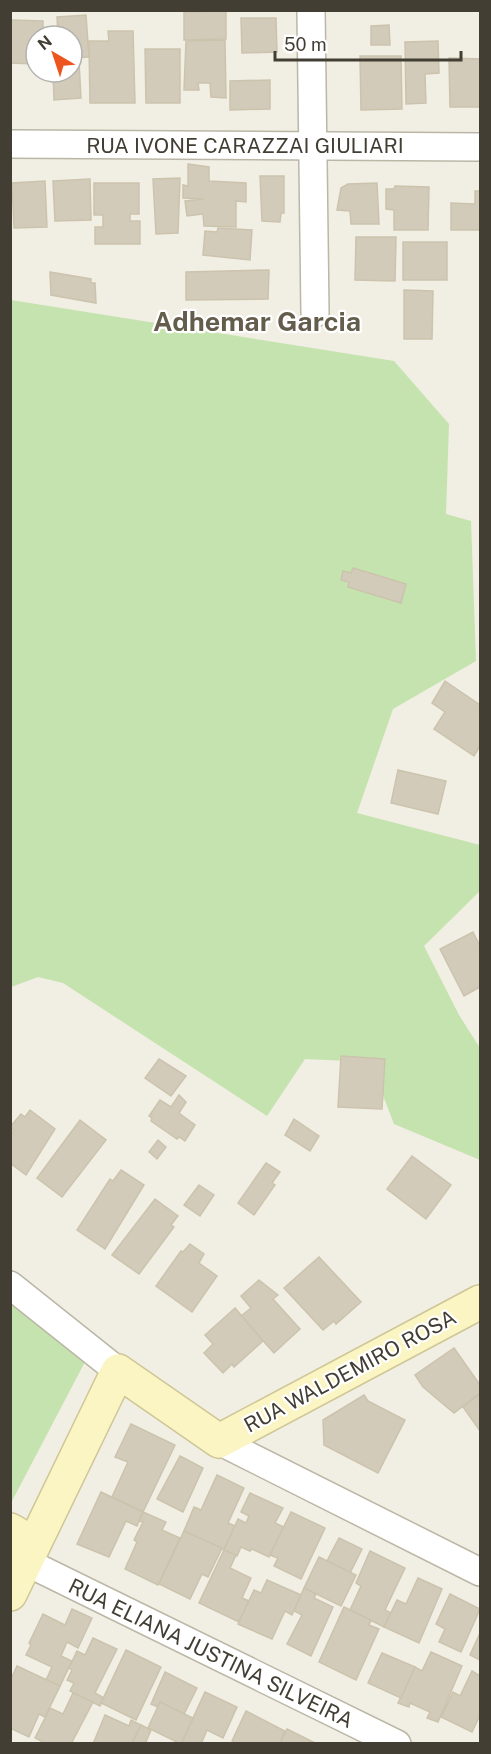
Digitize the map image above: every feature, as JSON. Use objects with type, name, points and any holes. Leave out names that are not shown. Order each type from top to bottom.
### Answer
[{"type":"street","points":[[311,10],[315,313]]},
{"type":"street","name":"RUA IVONE CARAZZAI GIULIARI","points":[[10,144],[480,147]]},
{"type":"street","points":[[10,1285],[118,1371],[219,1441],[480,1572]]},
{"type":"street","name":"RUA WALDEMIRO ROSA","points":[[219,1441],[480,1302]]},
{"type":"street","points":[[18,1569],[57,1498],[118,1371]]},
{"type":"street","points":[[10,1594],[25,1543],[10,1528],[57,1498]]},
{"type":"street","name":"RUA ELIANA JUSTINA SILVEIRA","points":[[18,1569],[397,1743]]},
{"type":"green space","points":[[11,300],[394,361],[449,424],[446,514],[471,521],[476,661],[393,709],[357,813],[480,845],[480,891],[424,946],[459,1015],[480,1048],[480,1160],[394,1124],[370,1062],[305,1059],[267,1116],[63,983],[38,977],[11,987]]},
{"type":"green space","points":[[10,1301],[86,1360],[12,1501],[10,1498]]},
{"type":"building","points":[[226,11],[226,39],[184,40],[184,12]]},
{"type":"building","points":[[86,15],[89,57],[84,57],[84,24],[57,24],[57,17]]},
{"type":"building","points":[[241,18],[276,18],[277,52],[242,53]]},
{"type":"building","points":[[10,20],[43,21],[43,24],[24,24],[24,64],[10,63]]},
{"type":"building","points":[[389,25],[390,45],[371,45],[371,26]]},
{"type":"building","points":[[108,31],[133,31],[135,103],[90,103],[89,41],[109,41]]},
{"type":"building","points":[[225,40],[226,98],[211,97],[210,83],[198,83],[199,90],[184,90],[186,41]]},
{"type":"building","points":[[438,41],[439,73],[425,74],[426,103],[406,104],[405,42]]},
{"type":"building","points":[[145,49],[180,49],[180,103],[146,103]]},
{"type":"building","points":[[360,56],[401,56],[402,109],[361,110]]},
{"type":"building","points":[[449,58],[480,59],[480,107],[450,107]]},
{"type":"building","points":[[270,80],[270,109],[230,110],[230,81]]},
{"type":"building","points":[[53,84],[80,84],[81,98],[54,100]]},
{"type":"building","points":[[188,164],[209,167],[209,181],[246,183],[246,202],[236,201],[236,227],[204,226],[203,214],[187,216],[185,201],[204,199],[183,198],[183,185],[188,186]]},
{"type":"building","points":[[260,176],[284,176],[284,213],[281,213],[280,222],[262,221]]},
{"type":"building","points":[[180,178],[178,233],[156,234],[153,179]]},
{"type":"building","points":[[90,179],[91,220],[55,221],[53,181]]},
{"type":"building","points":[[45,181],[47,227],[14,228],[12,183]]},
{"type":"building","points":[[94,183],[139,183],[139,214],[130,214],[130,221],[140,221],[140,244],[95,244],[95,227],[103,227],[103,215],[94,215]]},
{"type":"building","points":[[377,183],[379,224],[351,224],[350,211],[337,210],[341,188],[348,184]]},
{"type":"building","points":[[395,186],[429,187],[428,230],[394,230],[394,210],[386,209],[386,189],[394,189]]},
{"type":"building","points":[[475,191],[480,191],[480,230],[451,230],[451,203],[475,204]]},
{"type":"building","points":[[218,228],[252,230],[250,260],[203,255],[205,231],[217,232]]},
{"type":"building","points":[[356,237],[396,237],[395,281],[355,280]]},
{"type":"building","points":[[403,242],[447,242],[447,280],[403,280]]},
{"type":"building","points":[[269,270],[268,299],[186,300],[186,272]]},
{"type":"building","points":[[50,272],[91,279],[91,283],[95,283],[96,303],[51,295]]},
{"type":"building","points":[[404,290],[433,291],[432,339],[404,339]]},
{"type":"building","points":[[353,568],[406,584],[401,603],[348,587],[349,582],[341,580],[343,571],[351,573]]},
{"type":"building","points":[[445,681],[480,705],[480,746],[474,756],[434,729],[445,712],[432,703]]},
{"type":"building","points":[[398,770],[446,781],[438,814],[391,803]]},
{"type":"building","points":[[473,932],[480,946],[480,987],[464,996],[440,949]]},
{"type":"building","points":[[341,1056],[385,1059],[382,1109],[338,1107]]},
{"type":"building","points":[[159,1059],[186,1076],[171,1096],[145,1078]]},
{"type":"building","points":[[179,1095],[186,1102],[179,1113],[195,1125],[185,1141],[179,1137],[177,1139],[151,1121],[152,1118],[149,1116],[160,1100],[171,1107]]},
{"type":"building","points":[[30,1110],[55,1129],[26,1175],[10,1163],[10,1135],[14,1131],[10,1127],[21,1114],[25,1117]]},
{"type":"building","points":[[294,1119],[319,1136],[310,1151],[285,1135]]},
{"type":"building","points":[[80,1120],[106,1140],[62,1197],[37,1178]]},
{"type":"building","points":[[158,1140],[166,1147],[157,1159],[149,1152]]},
{"type":"building","points":[[412,1156],[451,1185],[426,1219],[387,1189]]},
{"type":"building","points":[[266,1163],[280,1172],[272,1183],[275,1185],[254,1215],[238,1203]]},
{"type":"building","points":[[121,1170],[144,1185],[105,1249],[77,1230],[110,1179],[113,1181]]},
{"type":"building","points":[[199,1185],[214,1195],[200,1216],[184,1205]]},
{"type":"building","points":[[155,1199],[178,1216],[171,1225],[174,1227],[139,1274],[112,1255]]},
{"type":"building","points":[[190,1244],[204,1254],[199,1263],[217,1276],[192,1312],[156,1286],[181,1251],[183,1252]]},
{"type":"building","points":[[319,1257],[361,1302],[336,1324],[334,1321],[323,1330],[284,1288]]},
{"type":"building","points":[[259,1280],[278,1295],[273,1299],[300,1329],[274,1353],[241,1316],[251,1308],[241,1296]]},
{"type":"building","points":[[235,1308],[263,1341],[234,1367],[232,1364],[223,1373],[204,1353],[213,1344],[205,1335]]},
{"type":"building","points":[[454,1348],[480,1385],[480,1393],[454,1413],[423,1387],[415,1375]]},
{"type":"building","points":[[480,1394],[480,1431],[463,1407]]},
{"type":"building","points":[[364,1395],[368,1401],[405,1420],[378,1473],[324,1445],[323,1420]]},
{"type":"building","points":[[131,1424],[175,1445],[143,1512],[112,1497],[128,1462],[115,1457]]},
{"type":"building","points":[[180,1456],[203,1468],[183,1512],[157,1499]]},
{"type":"building","points":[[217,1475],[244,1488],[228,1523],[235,1526],[224,1550],[184,1531],[194,1507],[201,1510]]},
{"type":"building","points":[[101,1492],[143,1512],[137,1526],[126,1521],[109,1557],[77,1544]]},
{"type":"building","points":[[250,1493],[283,1508],[275,1523],[284,1527],[269,1557],[252,1549],[250,1551],[241,1547],[237,1556],[224,1550],[238,1519],[246,1523],[249,1516],[241,1512]]},
{"type":"building","points":[[143,1512],[166,1522],[162,1530],[180,1538],[158,1585],[125,1569],[137,1542],[134,1540],[143,1522],[139,1521]]},
{"type":"building","points":[[291,1512],[325,1528],[301,1579],[274,1566],[278,1558],[270,1555]]},
{"type":"building","points":[[184,1531],[222,1548],[208,1577],[202,1574],[190,1599],[159,1584]]},
{"type":"building","points":[[339,1538],[362,1549],[350,1573],[327,1561]]},
{"type":"building","points":[[224,1550],[236,1555],[230,1568],[251,1578],[242,1598],[249,1601],[239,1622],[199,1603]]},
{"type":"building","points":[[370,1551],[405,1568],[385,1610],[391,1613],[384,1627],[350,1610],[361,1586],[356,1583]]},
{"type":"building","points":[[319,1557],[356,1575],[341,1606],[304,1588]]},
{"type":"building","points":[[418,1578],[442,1589],[419,1643],[384,1627],[397,1600],[406,1604]]},
{"type":"building","points":[[267,1580],[301,1595],[292,1615],[285,1611],[272,1639],[238,1624],[254,1590],[261,1593]]},
{"type":"building","points":[[304,1588],[316,1594],[314,1598],[333,1607],[311,1656],[287,1644],[302,1615],[294,1611]]},
{"type":"building","points":[[450,1594],[480,1609],[461,1652],[439,1642],[445,1629],[436,1624]]},
{"type":"building","points":[[344,1607],[371,1620],[369,1625],[379,1629],[356,1680],[319,1662]]},
{"type":"building","points":[[72,1609],[92,1618],[78,1648],[67,1642],[61,1656],[72,1661],[60,1686],[46,1680],[52,1667],[26,1655],[31,1645],[29,1643],[43,1614],[65,1625]]},
{"type":"building","points":[[480,1633],[480,1660],[470,1655]]},
{"type":"building","points":[[93,1638],[117,1649],[95,1693],[104,1698],[100,1706],[70,1691],[74,1683],[67,1680],[72,1670],[69,1668],[77,1651],[85,1655]]},
{"type":"building","points":[[126,1650],[161,1667],[136,1720],[101,1703]]},
{"type":"building","points":[[431,1652],[462,1666],[438,1722],[427,1718],[430,1712],[410,1703],[409,1707],[398,1703],[415,1667],[422,1671]]},
{"type":"building","points":[[382,1653],[415,1667],[401,1698],[368,1683]]},
{"type":"building","points":[[17,1666],[60,1686],[45,1717],[39,1714],[29,1737],[10,1728],[10,1681]]},
{"type":"building","points":[[472,1671],[480,1676],[480,1715],[472,1732],[441,1717],[453,1692],[460,1696]]},
{"type":"building","points":[[165,1672],[197,1688],[184,1714],[160,1702],[158,1707],[151,1704]]},
{"type":"building","points":[[205,1692],[237,1707],[223,1738],[207,1730],[201,1744],[181,1744]]},
{"type":"building","points":[[73,1693],[93,1702],[71,1744],[47,1744],[35,1738],[50,1708],[63,1714]]},
{"type":"building","points":[[160,1702],[193,1718],[181,1744],[148,1728]]},
{"type":"building","points":[[246,1711],[285,1731],[280,1744],[237,1744],[232,1741]]},
{"type":"building","points":[[105,1715],[129,1726],[131,1720],[141,1725],[132,1744],[93,1744]]},
{"type":"building","points":[[141,1725],[151,1730],[145,1744],[132,1744]]},
{"type":"building","points":[[287,1729],[317,1744],[280,1744]]},
{"type":"district","name":"Adhemar Garcia","points":[[257,321]]}]
